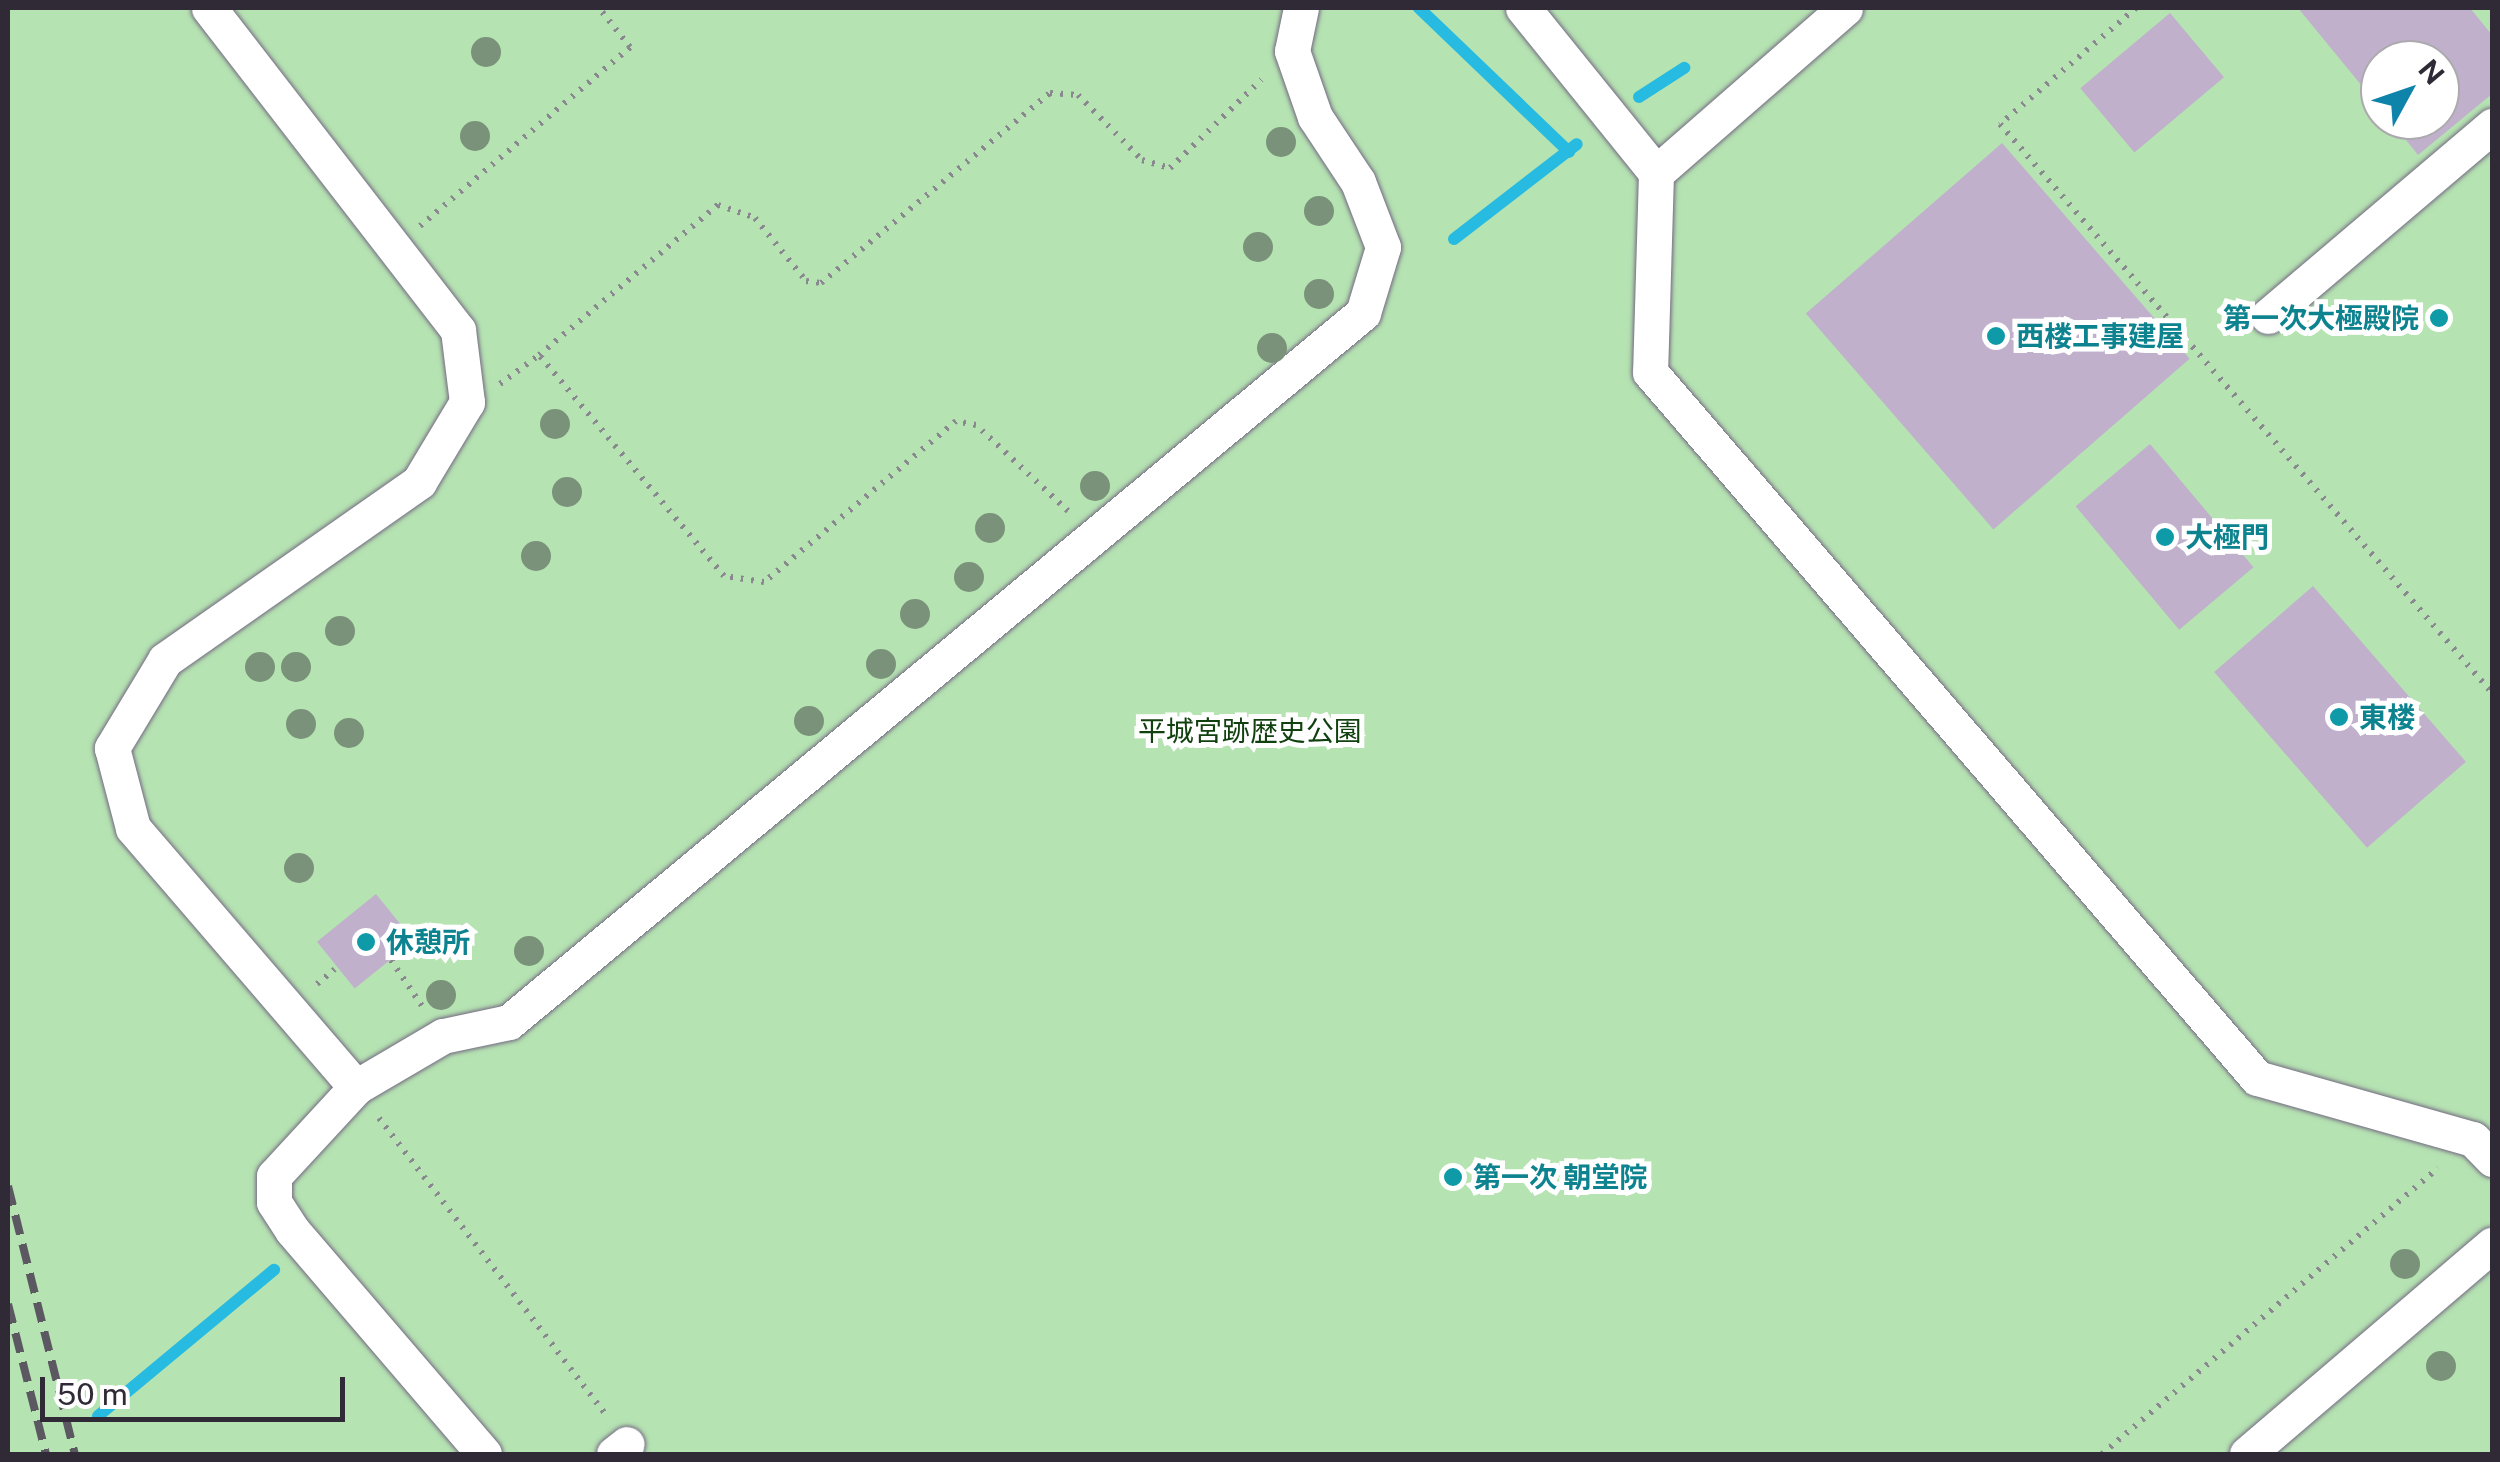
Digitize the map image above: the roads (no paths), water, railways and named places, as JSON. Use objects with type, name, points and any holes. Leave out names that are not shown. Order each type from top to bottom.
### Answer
[{"type":"street","points":[[209,8],[458,330],[467,402],[419,482],[165,660],[112,748],[133,828],[356,1087]]},
{"type":"street","points":[[484,1454],[274,1202],[274,1176],[356,1087],[442,1036],[509,1022],[1098,539],[1364,313],[1383,246],[1358,182],[1314,117],[1292,51],[1301,8]]},
{"type":"street","points":[[1523,8],[1656,173],[1650,372],[2257,1078],[2483,1149]]},
{"type":"street","points":[[1656,173],[1845,8]]},
{"type":"street","points":[[2268,316],[2492,126]]},
{"type":"street","points":[[2247,1454],[2492,1245]]},
{"type":"waterway","points":[[1419,8],[1569,152]]},
{"type":"waterway","points":[[1639,97],[1684,68]]},
{"type":"waterway","points":[[1454,239],[1577,144]]},
{"type":"waterway","points":[[98,1416],[274,1270]]},
{"type":"railway","points":[[8,1186],[75,1454]]},
{"type":"railway","points":[[8,1304],[46,1454]]},
{"type":"place","name":"第一次大極殿院","points":[[2439,318]]},
{"type":"place","name":"西楼工事建屋","points":[[1996,336]]},
{"type":"place","name":"大極門","points":[[2165,537]]},
{"type":"place","name":"東楼","points":[[2339,717]]},
{"type":"place","name":"休憩所","points":[[366,942]]},
{"type":"place","name":"第一次 朝堂院","points":[[1453,1177]]},
{"type":"park label","name":"平城宮跡歴史公園","points":[[1250,731]]}]
